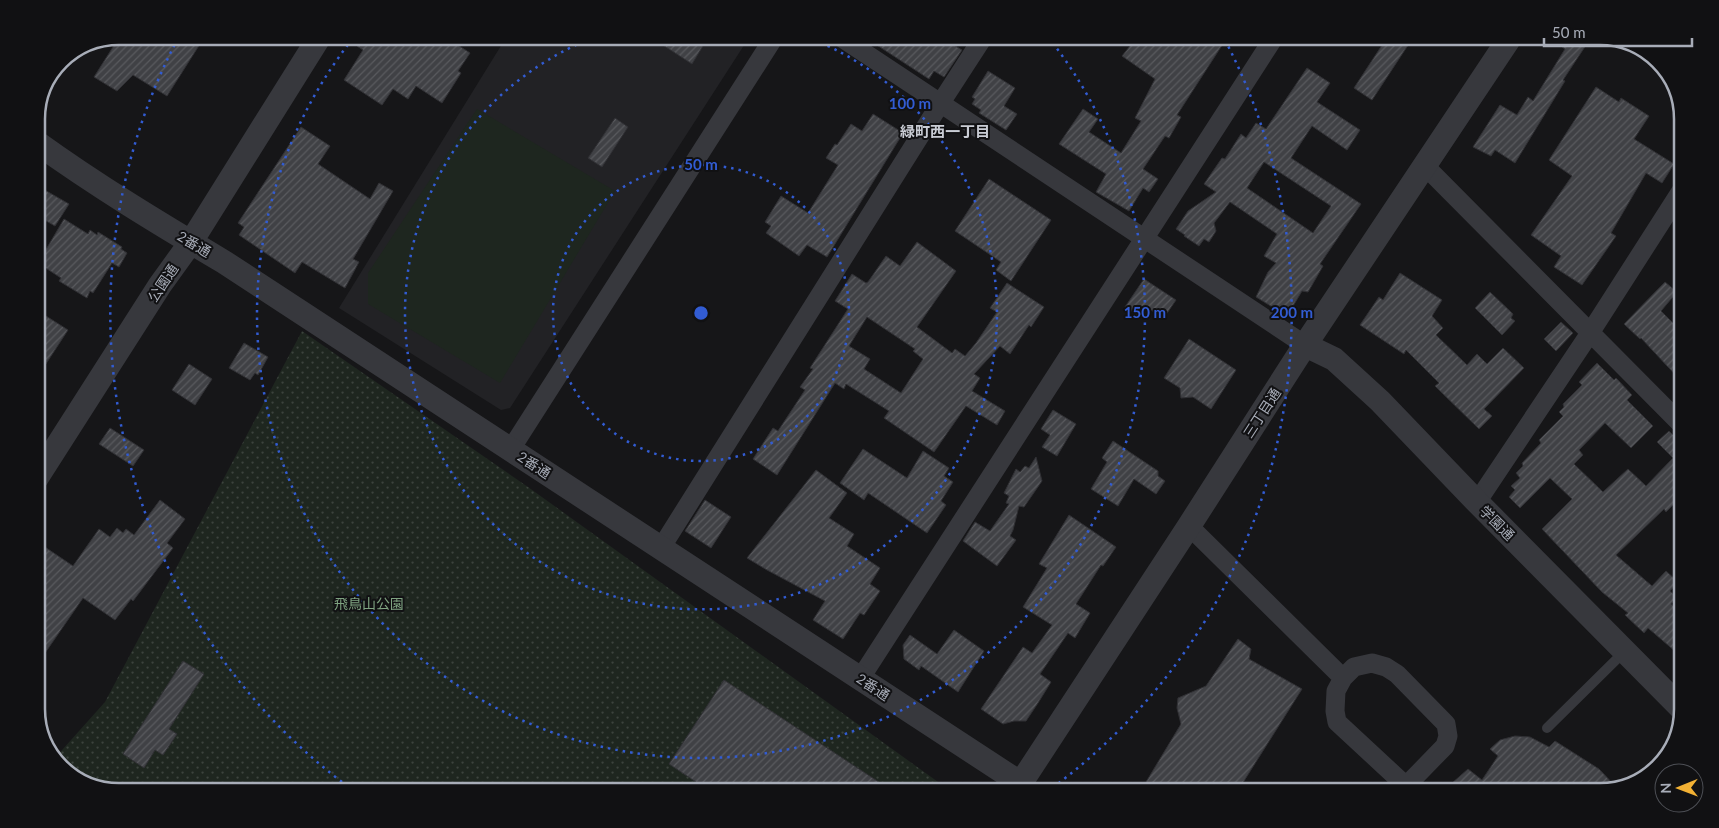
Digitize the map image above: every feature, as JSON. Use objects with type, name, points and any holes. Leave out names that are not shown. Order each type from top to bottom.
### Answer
[{"type":"street","name":"公園通","points":[[45,465],[160,285],[191,242],[314,45]]},
{"type":"street","points":[[511,450],[769,45]]},
{"type":"street","points":[[852,45],[1305,345]]},
{"type":"street","points":[[661,548],[978,45]]},
{"type":"street","points":[[860,679],[1268,45]]},
{"type":"street","name":"三丁目通","points":[[1025,783],[1305,345],[1505,45]]},
{"type":"street","name":"2番通","points":[[45,148],[119,198],[224,262],[661,548],[860,679],[1012,783]]},
{"type":"street","points":[[1425,166],[1674,417]]},
{"type":"street","points":[[1477,502],[1674,206]]},
{"type":"street","name":"学園通","points":[[1305,345],[1334,359],[1380,401],[1674,702]]},
{"type":"street","points":[[1189,526],[1343,678]]},
{"type":"street","points":[[1397,783],[1337,722],[1336,691],[1343,678],[1354,667],[1372,663],[1386,667],[1397,674],[1446,724],[1448,736],[1444,746],[1409,783]]},
{"type":"lane","points":[[1547,728],[1625,652]]},
{"type":"shaded area","points":[[501,45],[744,45],[510,408],[501,410],[339,308]]},
{"type":"green space","points":[[477,109],[615,191],[500,383],[368,304],[368,273]]},
{"type":"green space","name":"飛鳥山公園","points":[[302,331],[528,487],[939,783],[104,782],[74,768],[59,753],[105,702]]},
{"type":"building","points":[[199,45],[167,96],[133,75],[117,91],[94,77],[114,46]]},
{"type":"building","points":[[458,45],[470,53],[458,71],[461,73],[442,103],[416,86],[408,99],[393,89],[382,105],[344,80],[363,50],[357,46]]},
{"type":"building","points":[[663,45],[704,45],[692,64]]},
{"type":"building","points":[[877,45],[954,45],[962,50],[944,77],[934,71],[929,79]]},
{"type":"building","points":[[1131,45],[1222,45],[1177,115],[1181,117],[1169,138],[1165,136],[1143,169],[1158,179],[1149,192],[1143,188],[1129,211],[1096,192],[1106,174],[1059,144],[1083,109],[1098,119],[1089,132],[1121,153],[1141,121],[1135,118],[1155,79],[1122,56]]},
{"type":"building","points":[[1382,45],[1408,45],[1372,100],[1354,88]]},
{"type":"building","points":[[1559,45],[1586,45],[1563,80],[1565,81],[1515,163],[1495,150],[1491,156],[1473,147],[1500,105],[1517,115],[1528,97],[1533,101],[1565,49]]},
{"type":"building","points":[[1307,68],[1330,83],[1317,102],[1360,130],[1347,150],[1312,126],[1291,158],[1361,204],[1320,264],[1323,266],[1308,292],[1302,291],[1287,316],[1256,297],[1268,272],[1276,263],[1264,256],[1277,234],[1230,202],[1214,223],[1216,231],[1209,242],[1204,239],[1199,246],[1176,229],[1188,211],[1216,192],[1204,184],[1222,158],[1225,159],[1241,134],[1246,138],[1256,123],[1266,129]],"holes":[[[1264,162],[1331,206],[1313,233],[1247,188]]]},
{"type":"building","points":[[988,71],[1015,88],[1004,106],[1017,114],[1006,130],[979,113],[981,110],[972,104],[975,99],[972,97]]},
{"type":"building","points":[[1596,87],[1619,102],[1621,98],[1649,116],[1634,139],[1674,164],[1662,183],[1646,173],[1611,233],[1616,236],[1582,285],[1554,267],[1561,256],[1531,235],[1572,176],[1549,160]]},
{"type":"building","points":[[873,114],[903,133],[827,257],[807,245],[799,256],[766,233],[771,226],[765,222],[781,196],[808,213],[838,165],[826,158],[835,144],[837,145],[851,124],[862,131]]},
{"type":"building","points":[[615,118],[628,127],[602,167],[588,158]]},
{"type":"building","points":[[301,127],[330,146],[318,164],[370,199],[379,183],[393,191],[353,259],[359,262],[345,288],[302,262],[295,273],[239,235],[244,227],[238,223]]},
{"type":"building","points":[[989,179],[1051,220],[1011,281],[996,270],[1001,262],[955,231]]},
{"type":"building","points":[[45,190],[69,204],[55,226],[45,220]]},
{"type":"building","points":[[64,219],[88,234],[90,230],[97,235],[98,232],[122,247],[121,249],[127,253],[119,267],[112,263],[93,293],[90,291],[87,298],[59,281],[61,278],[45,268],[45,251]]},
{"type":"building","points":[[917,242],[956,271],[917,327],[952,353],[955,349],[965,356],[976,343],[997,312],[990,308],[1007,283],[1044,307],[1031,327],[1029,325],[1010,354],[1000,346],[974,374],[980,378],[972,391],[1005,411],[997,425],[966,406],[934,452],[884,418],[889,411],[846,384],[844,389],[835,383],[777,475],[753,459],[773,428],[778,431],[805,390],[800,387],[813,369],[810,368],[848,309],[835,301],[852,274],[866,283],[868,282],[886,256],[900,266]],"holes":[[[867,317],[915,349],[913,351],[923,359],[901,393],[864,369],[870,359],[849,346]]]},
{"type":"building","points":[[1400,273],[1442,300],[1432,316],[1443,328],[1436,335],[1467,365],[1477,354],[1487,364],[1503,348],[1524,368],[1484,409],[1492,416],[1479,429],[1435,386],[1439,383],[1406,350],[1404,354],[1360,325],[1379,297],[1383,300]]},
{"type":"building","points":[[1144,279],[1176,300],[1163,319],[1148,308],[1142,318],[1125,307]]},
{"type":"building","points":[[1665,282],[1674,290],[1674,296],[1661,311],[1674,324],[1674,373],[1641,338],[1624,324]]},
{"type":"building","points":[[1490,292],[1513,314],[1511,318],[1515,321],[1502,335],[1475,308]]},
{"type":"building","points":[[46,316],[68,330],[45,365]]},
{"type":"building","points":[[1561,322],[1573,333],[1556,351],[1544,339]]},
{"type":"building","points":[[1189,339],[1236,370],[1211,409],[1193,397],[1181,398],[1180,388],[1164,378]]},
{"type":"building","points":[[244,343],[268,357],[258,375],[255,373],[250,380],[229,368]]},
{"type":"building","points":[[1597,363],[1614,380],[1616,378],[1632,395],[1627,400],[1653,426],[1631,448],[1605,423],[1579,450],[1583,455],[1574,464],[1603,492],[1628,469],[1646,486],[1673,458],[1657,442],[1669,431],[1674,436],[1674,504],[1666,512],[1664,509],[1616,555],[1652,586],[1666,571],[1674,578],[1674,586],[1670,591],[1674,594],[1674,600],[1671,604],[1674,606],[1674,650],[1648,628],[1644,633],[1625,615],[1628,613],[1602,592],[1542,529],[1572,499],[1550,478],[1520,508],[1509,497],[1515,490],[1511,486],[1520,478],[1516,473],[1523,466],[1522,463],[1541,443],[1539,440],[1563,416],[1559,412],[1564,407],[1563,404],[1582,385],[1579,382]]},
{"type":"building","points":[[189,364],[212,379],[195,405],[172,390]]},
{"type":"building","points":[[1053,410],[1076,424],[1057,456],[1042,447],[1050,435],[1041,429]]},
{"type":"building","points":[[110,428],[144,450],[133,466],[99,444]]},
{"type":"building","points":[[1113,441],[1158,471],[1158,476],[1165,481],[1156,494],[1134,479],[1118,506],[1091,489],[1107,462],[1102,458]]},
{"type":"building","points":[[863,449],[907,478],[923,451],[949,468],[944,476],[953,482],[941,501],[946,505],[927,533],[868,493],[864,500],[840,483]]},
{"type":"building","points":[[1036,457],[1042,481],[1024,507],[1019,506],[1010,536],[1016,540],[997,566],[963,541],[975,522],[990,531],[1009,504],[1006,503],[1009,496],[1004,493],[1016,469],[1020,472],[1025,466],[1029,468]]},
{"type":"building","points":[[816,470],[847,493],[829,518],[854,534],[847,546],[880,568],[870,584],[880,591],[864,615],[860,613],[843,639],[813,620],[825,601],[747,558]]},
{"type":"building","points":[[160,500],[185,519],[167,543],[173,548],[133,601],[131,599],[115,620],[83,598],[45,653],[45,547],[73,566],[99,529],[110,537],[117,528],[123,533],[126,529],[134,535]]},
{"type":"building","points":[[705,500],[731,517],[711,548],[685,531]]},
{"type":"building","points":[[1069,515],[1116,547],[1103,566],[1101,565],[1076,604],[1090,613],[1075,638],[1068,633],[1040,674],[1051,682],[1038,703],[1026,721],[1014,721],[1003,724],[981,709],[1023,647],[1032,653],[1052,625],[1023,607],[1047,568],[1039,564]]},
{"type":"building","points":[[954,630],[984,651],[958,692],[921,666],[919,670],[904,659],[903,645],[910,635],[937,654]]},
{"type":"building","points":[[1238,639],[1251,649],[1249,659],[1302,689],[1243,783],[1145,783],[1181,724],[1177,708],[1178,698],[1206,686]]},
{"type":"building","points":[[183,661],[204,674],[169,729],[177,734],[163,755],[155,750],[144,768],[123,754]]},
{"type":"building","points":[[724,680],[880,783],[698,783],[669,764]]},
{"type":"building","points":[[1515,736],[1530,737],[1549,747],[1555,741],[1599,769],[1611,782],[1452,783],[1468,769],[1482,780],[1498,756],[1490,749],[1500,740]]},
{"type":"district","name":"緑町西一丁目","points":[[945,132]]}]
